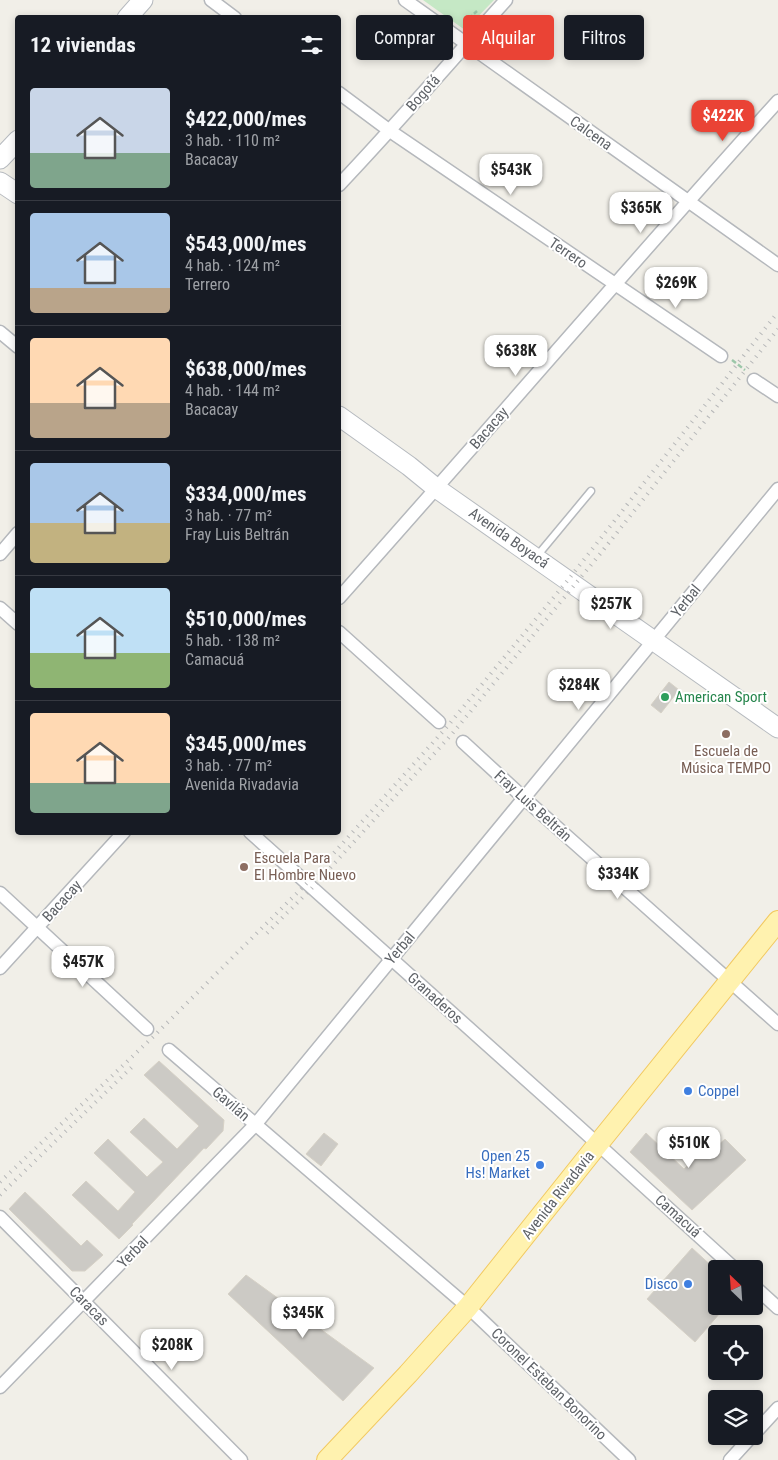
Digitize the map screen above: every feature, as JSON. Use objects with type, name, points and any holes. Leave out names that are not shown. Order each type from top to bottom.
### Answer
[{"type":"main road","points":[[130,15],[143,0]]},
{"type":"main road","points":[[0,159],[15,143]]},
{"type":"main road","points":[[0,182],[15,192]]},
{"type":"main road","name":"Avenida Boyacá","points":[[341,417],[436,488],[778,728]]},
{"type":"main road","name":"Avenida Rivadavia","points":[[327,1460],[468,1307],[778,921]]},
{"type":"street","points":[[211,0],[231,15]]},
{"type":"street","name":"Calcena","points":[[405,0],[463,41]]},
{"type":"street","name":"Bogotá","points":[[492,15],[506,0]]},
{"type":"street","name":"Bogotá","points":[[341,183],[390,131],[463,46]]},
{"type":"street","name":"Calcena","points":[[490,60],[778,265]]},
{"type":"street","name":"Terrero","points":[[341,94],[390,131],[724,360]]},
{"type":"street","name":"Bacacay","points":[[341,596],[778,101]]},
{"type":"street","points":[[0,332],[15,344]]},
{"type":"street","points":[[754,380],[778,396]]},
{"type":"street","name":"Yerbal","points":[[0,1387],[255,1125],[778,489]]},
{"type":"street","points":[[0,554],[15,536]]},
{"type":"street","points":[[0,608],[15,621]]},
{"type":"street","points":[[341,634],[439,722]]},
{"type":"street","name":"Fray Luis Beltrán","points":[[463,742],[524,799],[778,1024]]},
{"type":"street","name":"Bacacay","points":[[0,968],[121,835]]},
{"type":"street","name":"Granaderos","points":[[253,835],[598,1144]]},
{"type":"street","points":[[0,893],[146,1029]]},
{"type":"street","name":"Gavilán","points":[[169,1050],[468,1307]]},
{"type":"street","name":"Camacuá","points":[[598,1144],[725,1260]]},
{"type":"street","name":"Caracas","points":[[0,1217],[241,1460]]},
{"type":"street","points":[[763,1294],[778,1308]]},
{"type":"street","name":"Coronel Esteban Bonorino","points":[[468,1307],[629,1460]]},
{"type":"street","points":[[763,1424],[778,1408]]},
{"type":"street","points":[[730,1460],[744,1445]]},
{"type":"lane","points":[[536,557],[591,491]]},
{"type":"path","points":[[724,360],[730,359],[755,378],[754,380]]},
{"type":"green space","points":[[423,0],[494,0],[480,15],[463,15],[463,29],[453,21],[453,15],[444,15]]},
{"type":"building","name":"American Sport","points":[[669,682],[679,690],[661,713],[651,705]]},
{"type":"building","points":[[159,1061],[224,1120],[223,1131],[206,1149],[204,1148],[119,1239],[72,1195],[86,1181],[118,1211],[135,1192],[94,1153],[108,1139],[147,1177],[163,1162],[130,1132],[144,1118],[177,1149],[199,1126],[144,1075]]},
{"type":"building","points":[[324,1133],[338,1144],[321,1166],[306,1154]]},
{"type":"building","points":[[646,1133],[684,1169],[701,1153],[706,1156],[725,1139],[746,1160],[692,1210],[630,1152]]},
{"type":"building","points":[[25,1192],[81,1246],[87,1240],[103,1255],[85,1271],[72,1271],[9,1209]]},
{"type":"building","name":"Disco","points":[[692,1248],[708,1263],[708,1315],[718,1315],[695,1342],[647,1299]]},
{"type":"building","points":[[246,1275],[374,1368],[343,1401],[228,1294]]},
{"type":"railway","points":[[0,1182],[154,1036],[307,883],[446,728],[568,580],[778,312]]},
{"type":"railway","points":[[267,933],[312,888],[452,734],[600,554],[778,329]]},
{"type":"railway","points":[[0,1195],[132,1067]]},
{"type":"place","name":"American Sport","points":[[665,697]]},
{"type":"place","name":"Escuela de Música TEMPO","points":[[726,734]]},
{"type":"place","name":"Escuela Para El Hombre Nuevo","points":[[244,867]]},
{"type":"place","name":"Coppel","points":[[688,1091]]},
{"type":"place","name":"Open 25 Hs! Market","points":[[540,1165]]},
{"type":"place","name":"Disco","points":[[688,1284]]}]
